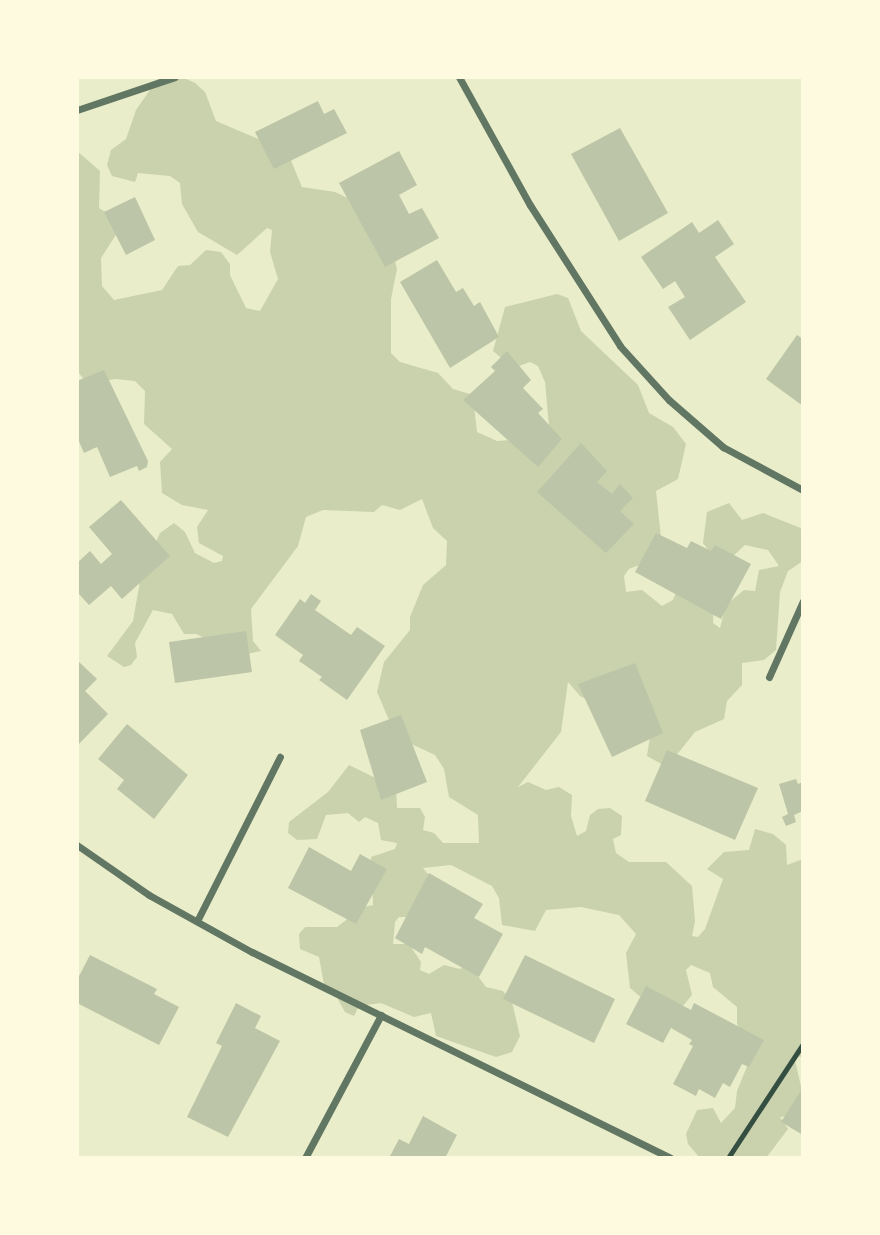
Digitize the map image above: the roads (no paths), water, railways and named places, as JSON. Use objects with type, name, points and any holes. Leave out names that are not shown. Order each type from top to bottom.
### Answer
[{"type":"street","points":[[77,110],[175,77]]},
{"type":"street","points":[[459,77],[550,237],[620,346],[669,400],[723,447],[803,491]]},
{"type":"street","points":[[769,677],[803,601]]},
{"type":"street","points":[[197,921],[280,757]]},
{"type":"street","points":[[77,845],[149,895],[197,921],[670,1158]]},
{"type":"street","points":[[305,1158],[381,1015]]}]
